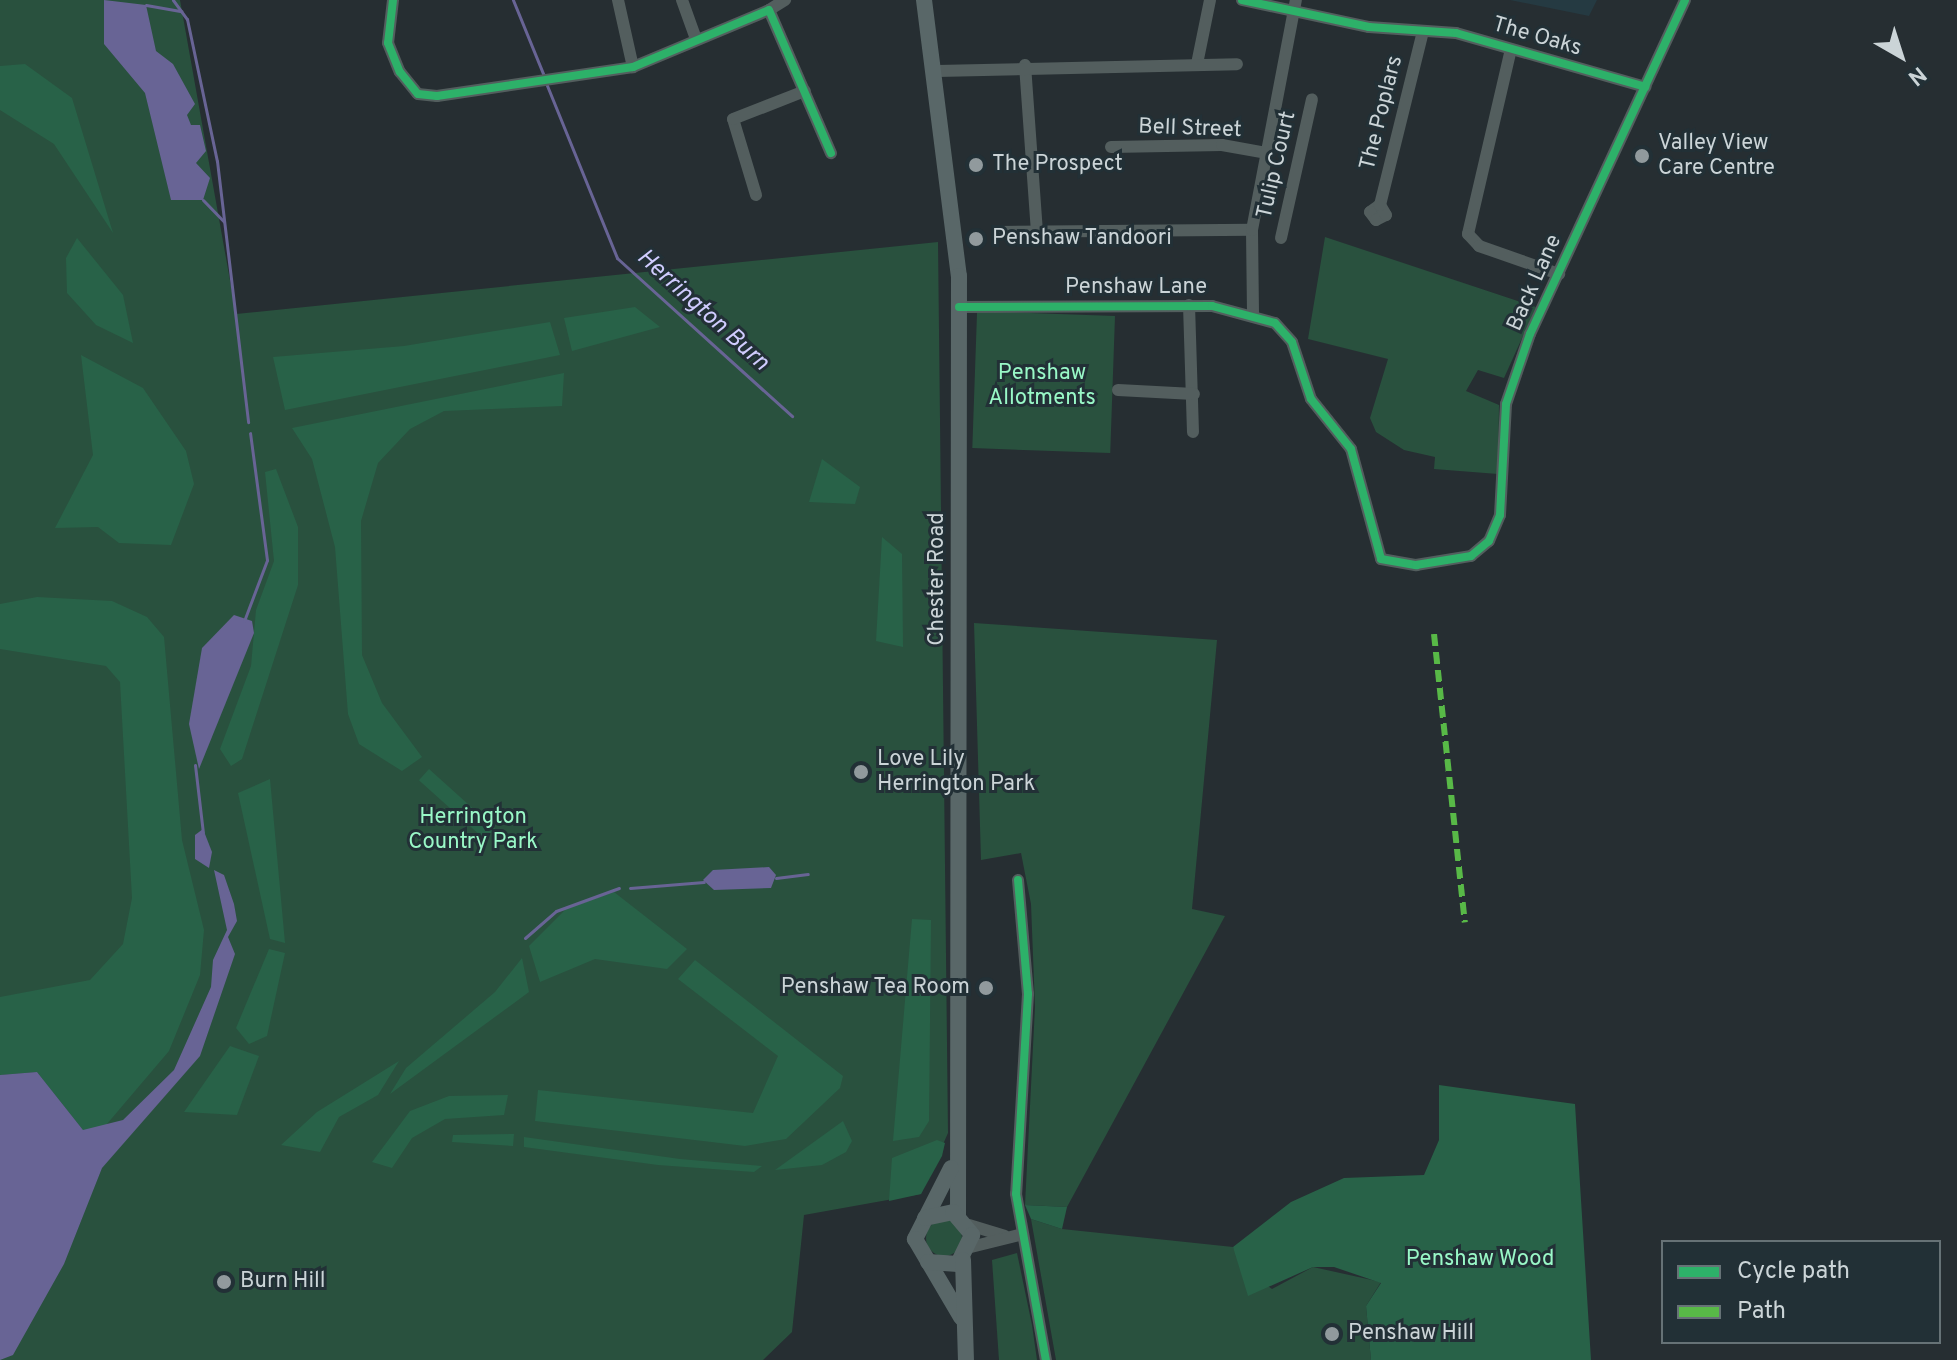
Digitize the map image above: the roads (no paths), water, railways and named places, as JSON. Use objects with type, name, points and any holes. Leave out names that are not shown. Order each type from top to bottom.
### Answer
[{"type":"main road","name":"Chester Road","points":[[924,0],[937,71],[959,307],[964,1104],[955,1159],[925,1218]]},
{"type":"main road","name":"Chester Road","points":[[955,1159],[964,1220]]},
{"type":"main road","points":[[961,1317],[915,1239],[925,1218],[964,1220],[967,1254],[961,1317],[966,1360]]},
{"type":"main road","points":[[927,1262],[949,1267],[967,1254]]},
{"type":"street","points":[[393,0],[388,43],[418,94],[633,67],[769,10],[785,0]]},
{"type":"street","points":[[618,0],[633,67]]},
{"type":"street","points":[[682,0],[696,39]]},
{"type":"street","points":[[1197,64],[1210,0]]},
{"type":"street","name":"The Oaks","points":[[1242,0],[1296,4],[1369,27],[1423,31],[1511,49],[1645,87]]},
{"type":"street","points":[[1668,0],[1684,3]]},
{"type":"street","name":"Back Lane","points":[[1389,563],[1455,560],[1489,541],[1504,498],[1506,404],[1559,274],[1684,3]]},
{"type":"street","points":[[1253,313],[1252,230],[1296,4]]},
{"type":"street","points":[[769,10],[831,153]]},
{"type":"street","name":"The Poplars","points":[[1380,205],[1423,31]]},
{"type":"street","points":[[1511,49],[1468,234],[1479,246],[1559,274]]},
{"type":"street","points":[[937,71],[1025,65],[1237,64]]},
{"type":"street","points":[[1025,65],[1037,231]]},
{"type":"street","points":[[756,195],[733,119],[805,91]]},
{"type":"street","name":"Tulip Court","points":[[1281,238],[1312,99]]},
{"type":"street","name":"Bell Street","points":[[1111,147],[1222,145],[1266,158]]},
{"type":"street","points":[[1000,232],[1252,230]]},
{"type":"street","points":[[1189,305],[1193,432]]},
{"type":"street","name":"Penshaw Lane","points":[[959,307],[1189,305],[1253,313],[1286,333],[1305,389],[1350,448],[1378,554],[1389,563]]},
{"type":"street","points":[[1118,390],[1194,394]]},
{"type":"street","points":[[1018,880],[1028,961],[1015,1165],[1019,1235],[1046,1360]]},
{"type":"street","points":[[964,1220],[1006,1236]]},
{"type":"street","points":[[967,1254],[1006,1236],[1019,1235]]},
{"type":"waterway","name":"Herrington Burn","points":[[173,0],[187,19],[217,161],[248,422]]},
{"type":"waterway","name":"Herrington Burn","points":[[513,0],[544,76]]},
{"type":"waterway","points":[[146,5],[181,11]]},
{"type":"waterway","name":"Herrington Burn","points":[[546,83],[617,258],[792,416]]},
{"type":"waterway","points":[[203,200],[224,222]]},
{"type":"waterway","name":"Herrington Burn","points":[[244,621],[267,560],[250,433]]},
{"type":"waterway","name":"Herrington Burn","points":[[195,765],[203,833]]},
{"type":"waterway","points":[[776,878],[808,874]]},
{"type":"waterway","points":[[630,888],[704,882]]},
{"type":"waterway","points":[[525,938],[556,911],[619,888]]},
{"type":"place","name":"Valley View Care Centre","points":[[1642,156]]},
{"type":"place","name":"The Prospect","points":[[976,165]]},
{"type":"place","name":"Penshaw Tandoori","points":[[976,239]]},
{"type":"place","name":"Love Lily Herrington Park","points":[[861,772]]},
{"type":"place","name":"Penshaw Tea Room","points":[[986,988]]},
{"type":"place","name":"Burn Hill","points":[[224,1282]]},
{"type":"place","name":"Penshaw Hill","points":[[1332,1334]]},
{"type":"park label","name":"Penshaw Allotments","points":[[1042,386]]},
{"type":"park label","name":"Herrington Country Park","points":[[473,830]]},
{"type":"park label","name":"Penshaw Wood","points":[[1480,1260]]}]
